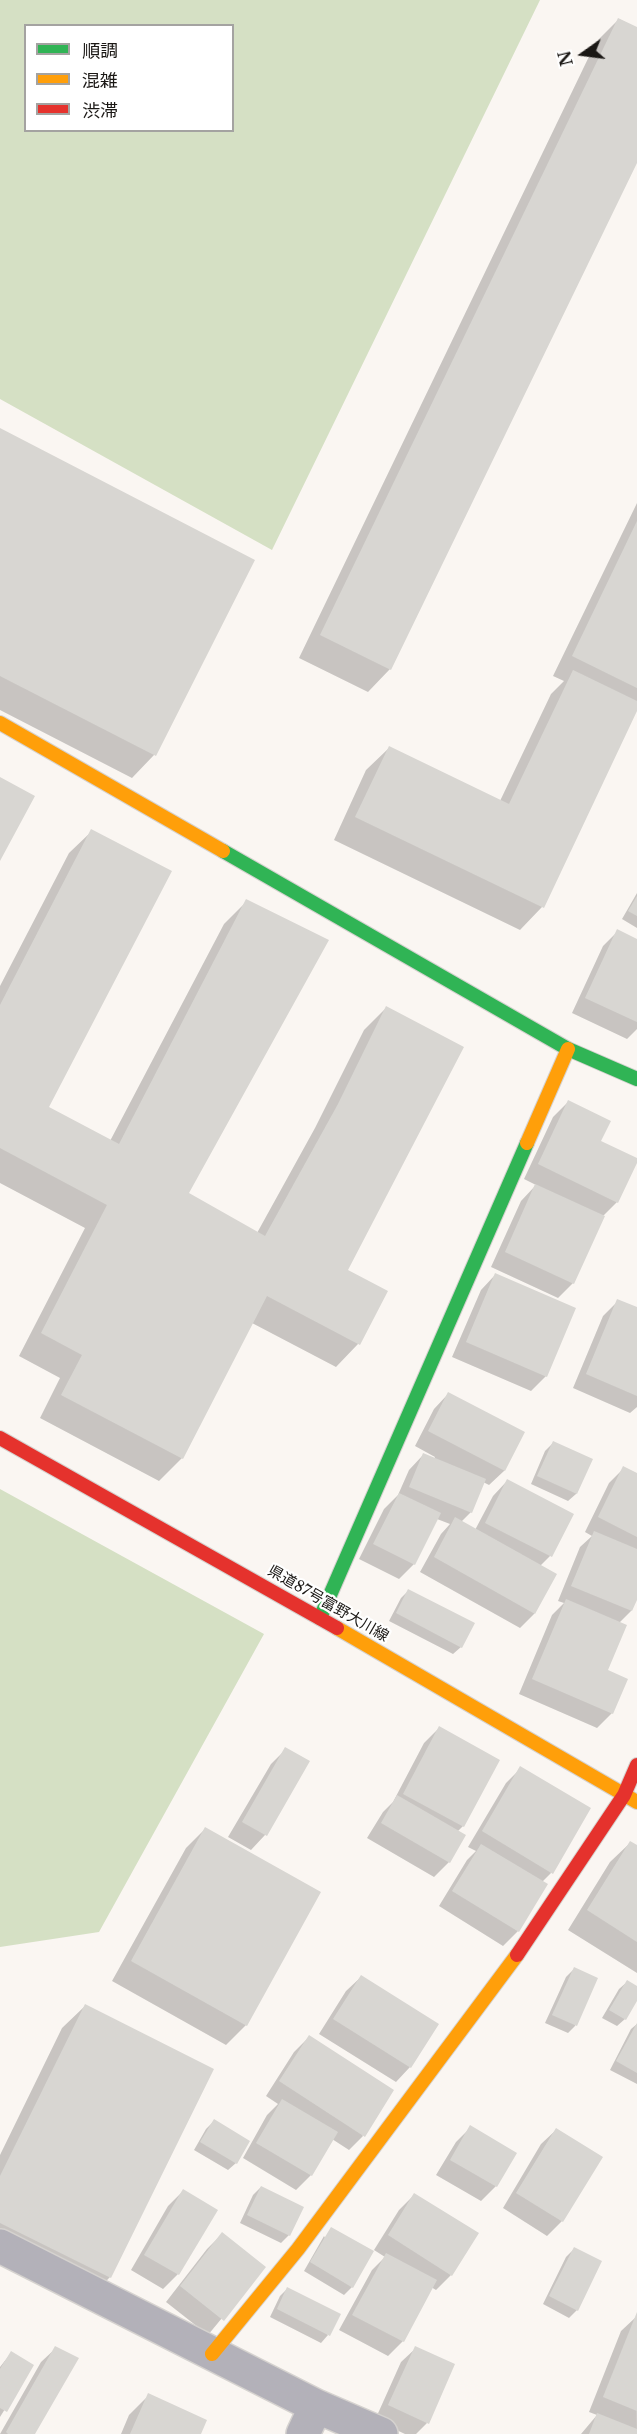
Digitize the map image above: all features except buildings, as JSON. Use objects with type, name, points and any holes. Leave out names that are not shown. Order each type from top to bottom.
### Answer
[{"type":"street","points":[[0,723],[568,1049],[637,1079]]},
{"type":"street","points":[[320,1618],[568,1049]]},
{"type":"street","name":"県道87号富野大川線","points":[[0,1438],[320,1618],[637,1802]]},
{"type":"street","points":[[212,2354],[297,2249],[450,2048],[517,1955],[624,1795],[637,1765]]},
{"type":"street","points":[[0,2246],[212,2354],[309,2420],[381,2434]]},
{"type":"green space","points":[[0,0],[540,0],[272,550],[0,399]]},
{"type":"green space","points":[[0,1489],[264,1634],[99,1932],[0,1947]]},
{"type":"traffic: fast","points":[[223,851],[568,1049],[637,1079]]},
{"type":"traffic: fast","points":[[320,1618],[527,1143]]},
{"type":"traffic: slow","points":[[0,723],[223,851]]},
{"type":"traffic: slow","points":[[527,1143],[568,1049]]},
{"type":"traffic: slow","points":[[337,1628],[637,1802]]},
{"type":"traffic: slow","points":[[212,2354],[298,2249],[517,1955]]},
{"type":"traffic: jam","points":[[0,1438],[337,1628]]},
{"type":"traffic: jam","points":[[517,1955],[624,1795],[637,1765]]}]
